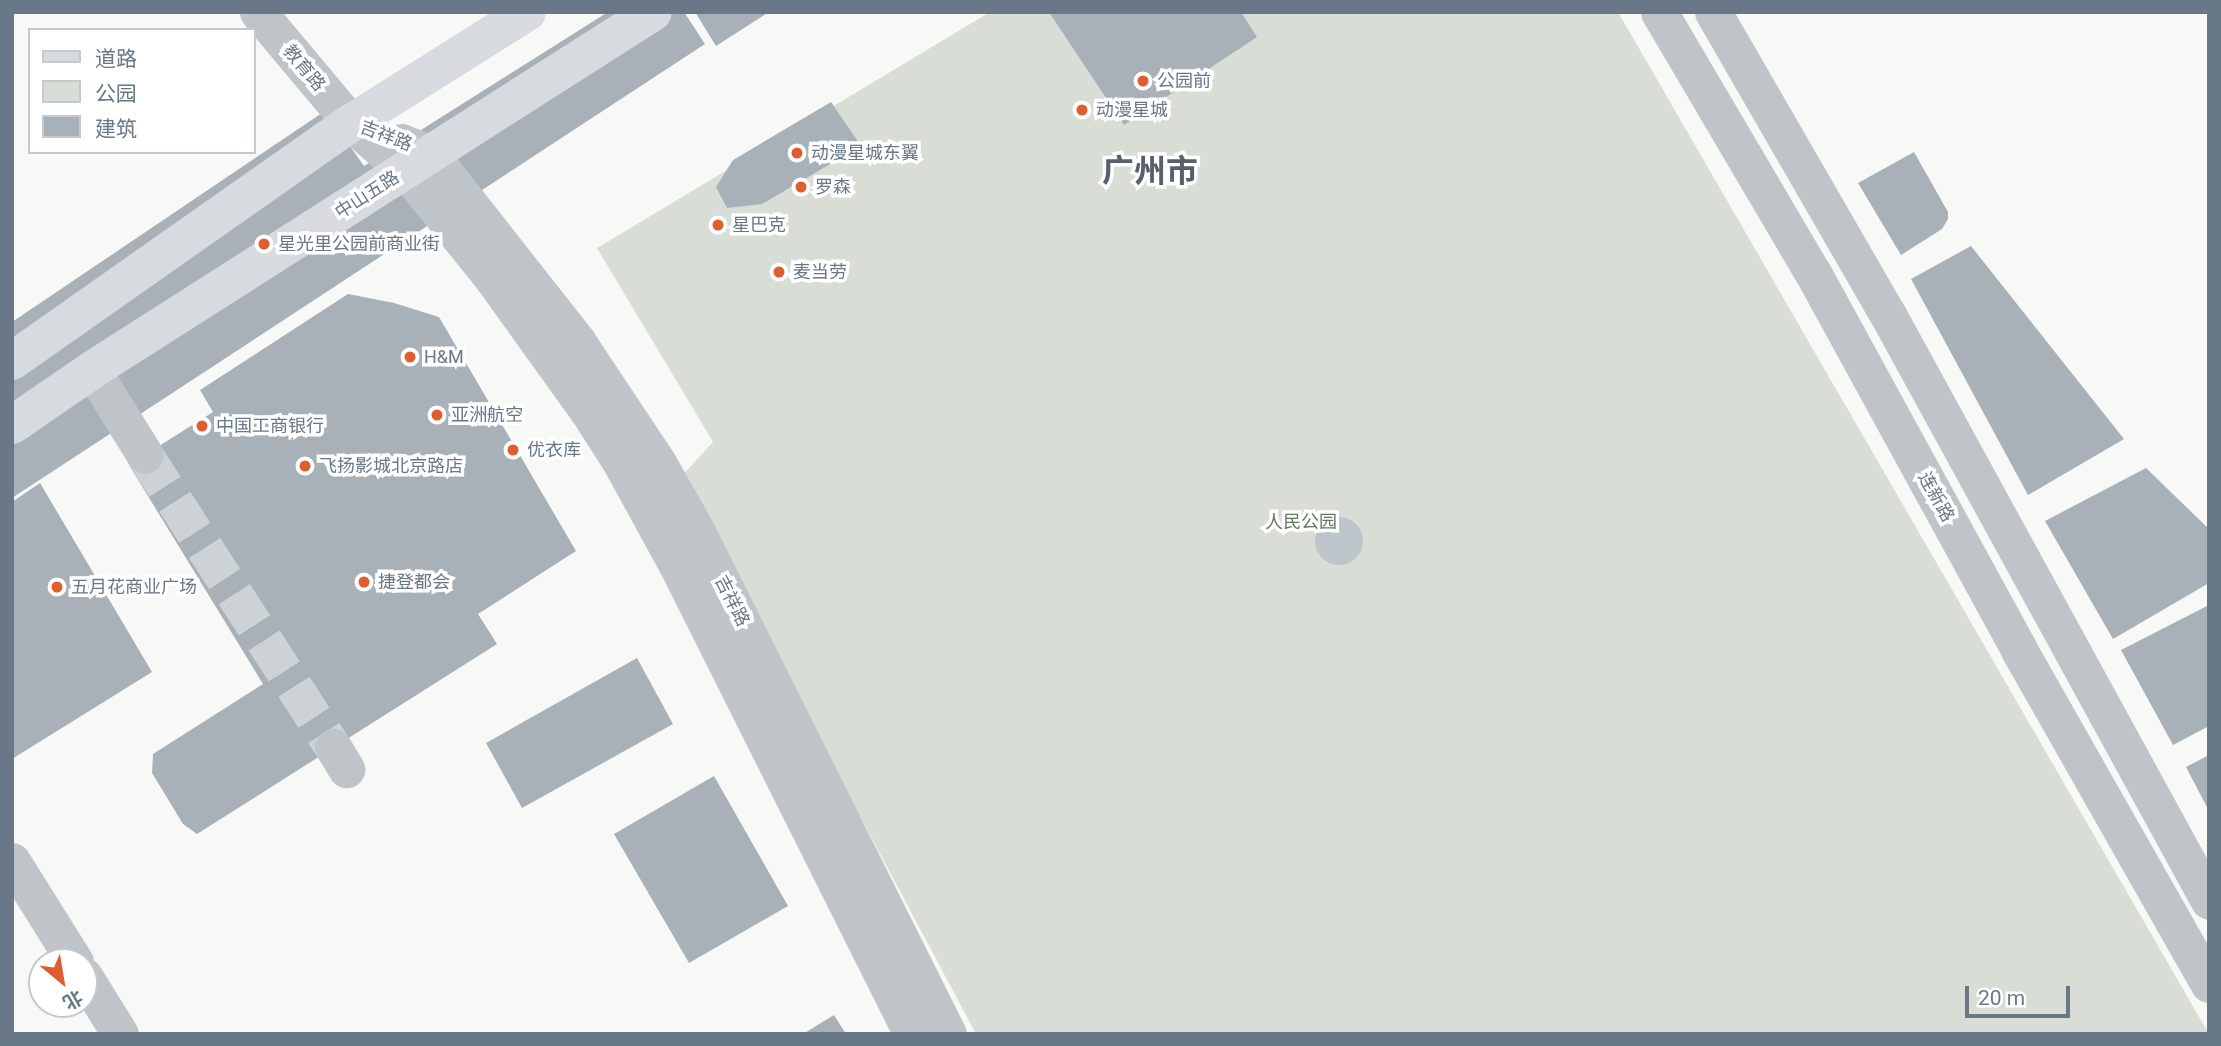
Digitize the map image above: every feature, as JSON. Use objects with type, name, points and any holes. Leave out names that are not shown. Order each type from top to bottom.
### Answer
[{"type":"main road","points":[[12,361],[351,123],[527,12]]},
{"type":"main road","name":"中山五路","points":[[12,425],[92,370],[653,12]]},
{"type":"street","name":"教育路","points":[[258,12],[351,123]]},
{"type":"street","name":"连新路","points":[[1659,12],[1831,306],[2025,661],[2209,984]]},
{"type":"street","points":[[1713,12],[1887,313],[2209,901]]},
{"type":"street","name":"吉祥路","points":[[351,123],[418,162],[577,341],[659,463],[696,530],[948,1034]]},
{"type":"street","name":"吉祥路","points":[[418,162],[620,461],[677,565],[912,1034]]},
{"type":"street","points":[[92,370],[145,455]]},
{"type":"street","points":[[12,862],[66,948]]},
{"type":"street","points":[[98,999],[120,1034]]},
{"type":"green space","name":"人民公园","points":[[990,12],[1618,12],[2209,1034],[976,1034],[680,478],[713,442],[597,248]]},
{"type":"shaded area","points":[[1339,517],[1348,518],[1356,524],[1362,532],[1362,550],[1356,558],[1348,564],[1339,565],[1330,564],[1322,558],[1316,550],[1315,541],[1316,532],[1322,524],[1330,518]]},
{"type":"building","name":"星光里公园前商业街","points":[[608,12],[684,12],[705,44],[12,498],[12,322],[325,111],[364,166]]},
{"type":"building","points":[[695,12],[769,12],[716,46]]},
{"type":"building","name":"公园前","points":[[1049,12],[1241,12],[1257,37],[1124,125]]},
{"type":"building","name":"动漫星城东翼","points":[[831,102],[861,146],[762,204],[727,208],[716,187],[733,160]]},
{"type":"building","points":[[1914,152],[1948,212],[1948,219],[1942,229],[1901,255],[1858,183]]},
{"type":"building","points":[[1971,246],[2124,439],[2028,495],[1911,279]]},
{"type":"building","name":"捷登都会","points":[[348,294],[394,303],[439,317],[576,551],[478,614],[497,644],[197,834],[183,824],[152,773],[153,754],[263,684],[129,465],[213,412],[200,390]]},
{"type":"building","points":[[2146,468],[2209,529],[2209,583],[2113,639],[2045,521]]},
{"type":"building","name":"五月花商业广场","points":[[40,483],[152,672],[12,759],[12,502]]},
{"type":"building","points":[[2209,605],[2209,726],[2173,745],[2121,650]]},
{"type":"building","points":[[637,658],[673,724],[522,808],[486,743]]},
{"type":"building","points":[[2209,755],[2209,811],[2186,767]]},
{"type":"building","points":[[714,776],[788,906],[689,963],[614,834]]},
{"type":"building","points":[[834,1015],[846,1034],[803,1034]]},
{"type":"tunnel","points":[[145,455],[333,747]]},
{"type":"place","name":"公园前","points":[[1143,81]]},
{"type":"place","name":"动漫星城","points":[[1082,110]]},
{"type":"place","name":"动漫星城东翼","points":[[797,153]]},
{"type":"place","name":"罗森","points":[[801,187]]},
{"type":"place","name":"星巴克","points":[[718,225]]},
{"type":"place","name":"星光里公园前商业街","points":[[264,244]]},
{"type":"place","name":"麦当劳","points":[[779,272]]},
{"type":"place","name":"H&M","points":[[410,357]]},
{"type":"place","name":"亚洲航空","points":[[437,415]]},
{"type":"place","name":"中国工商银行","points":[[202,426]]},
{"type":"place","name":"优衣库","points":[[513,450]]},
{"type":"place","name":"飞扬影城北京路店","points":[[305,466]]},
{"type":"place","name":"捷登都会","points":[[364,582]]},
{"type":"place","name":"五月花商业广场","points":[[57,587]]},
{"type":"district","name":"广州市","points":[[1150,171]]}]
